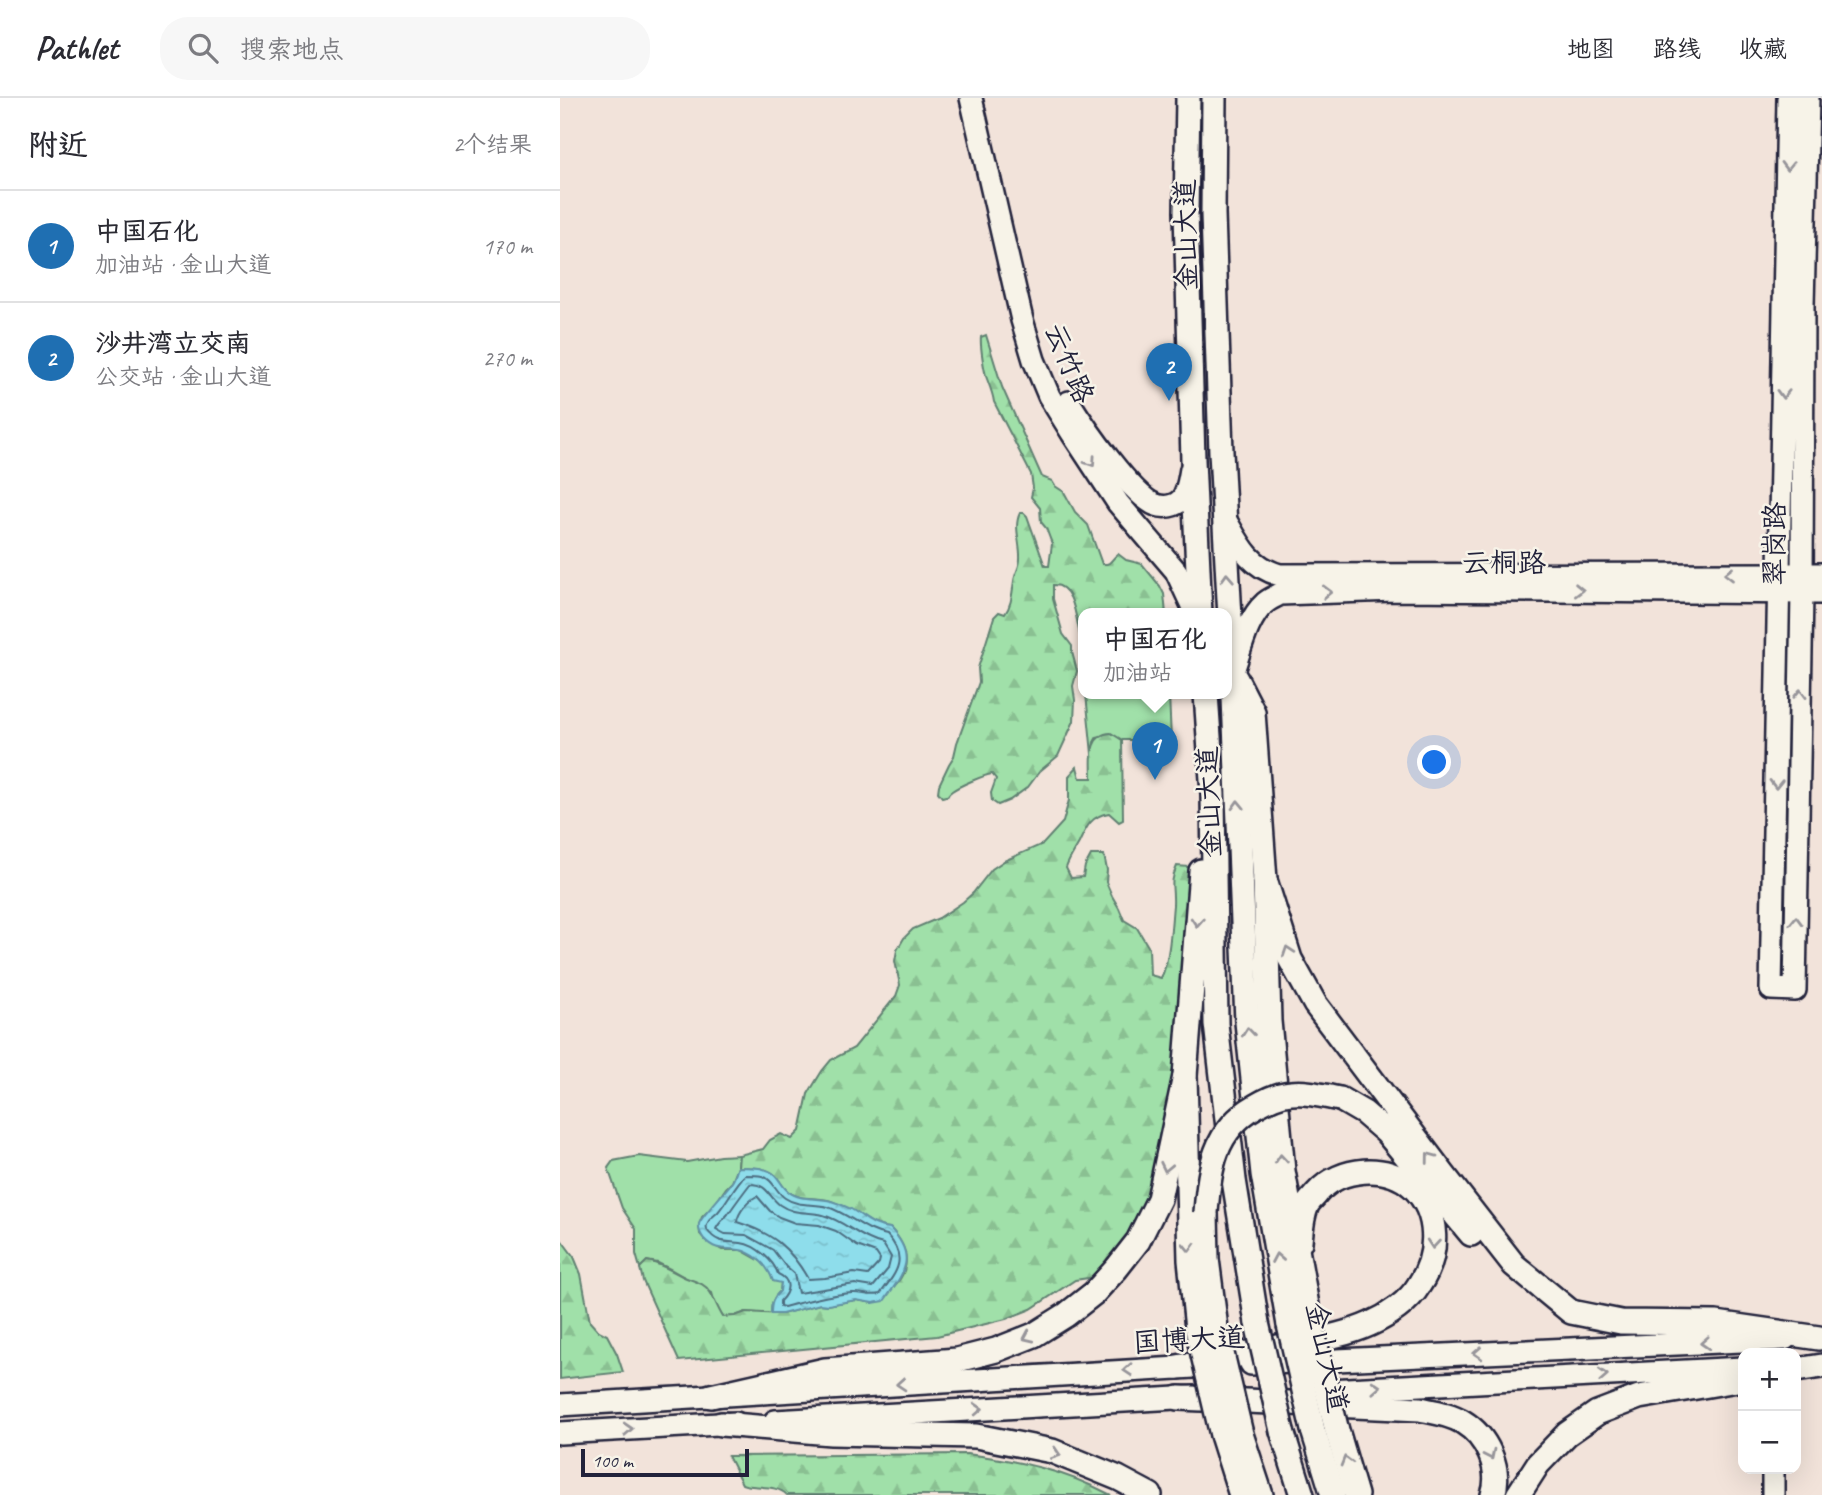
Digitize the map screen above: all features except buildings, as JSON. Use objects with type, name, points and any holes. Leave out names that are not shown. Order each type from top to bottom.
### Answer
[{"type":"highway","name":"金山大道","points":[[1188,98],[1186,212],[1198,608]]},
{"type":"highway","name":"金山大道","points":[[1214,98],[1213,214],[1229,608]]},
{"type":"highway","name":"金山大道","points":[[1232,656],[1247,1022],[1263,1174],[1300,1324],[1313,1430],[1334,1495]]},
{"type":"highway","points":[[1233,673],[1253,712],[1265,880],[1269,1021],[1283,1171],[1298,1259],[1300,1324],[1336,1427],[1356,1495]]},
{"type":"highway","name":"金山大道","points":[[1206,699],[1213,793],[1216,1024],[1234,1180],[1257,1323],[1282,1431],[1302,1495]]},
{"type":"highway","points":[[1210,756],[1185,1076],[1190,1260],[1232,1434],[1241,1495]]},
{"type":"highway","points":[[1265,880],[1290,959],[1315,1004],[1514,1265],[1571,1312]]},
{"type":"highway","points":[[711,1396],[825,1370],[957,1360],[996,1350],[1034,1335],[1066,1315],[1094,1293],[1116,1269],[1138,1241],[1159,1199],[1185,1076]]},
{"type":"highway","points":[[1207,1328],[1206,1213],[1208,1178],[1215,1153],[1225,1134],[1243,1114],[1267,1100],[1290,1093],[1340,1099],[1364,1113],[1386,1132],[1505,1275],[1535,1296],[1571,1312],[1621,1322],[1716,1323],[1820,1338]]},
{"type":"highway","points":[[1177,1367],[1336,1336],[1370,1324],[1398,1308],[1419,1286],[1432,1259],[1434,1230],[1428,1208],[1413,1188],[1395,1175],[1370,1171],[1343,1175],[1322,1187],[1307,1204],[1298,1259]]},
{"type":"highway","points":[[1801,1367],[1822,1365]]},
{"type":"highway","points":[[1518,1495],[1538,1464],[1567,1434],[1597,1413],[1639,1397],[1738,1380]]},
{"type":"highway","points":[[1179,1398],[1420,1409],[1446,1415],[1464,1423],[1482,1440],[1495,1466],[1493,1495]]},
{"type":"highway","points":[[721,1424],[831,1433],[976,1437],[1052,1451],[1118,1478],[1150,1495]]},
{"type":"highway","points":[[1232,1434],[1261,1495]]},
{"type":"highway","points":[[1534,1495],[1567,1434]]},
{"type":"main road","name":"云竹路","points":[[971,98],[1022,320],[1049,396],[1118,503],[1176,571],[1195,608]]},
{"type":"main road","name":"云竹路","points":[[983,98],[1033,319],[1060,389],[1084,426],[1135,490],[1155,505],[1174,505],[1182,499],[1193,460]]},
{"type":"main road","name":"翠岗路","points":[[1788,98],[1771,989],[1795,990],[1812,584],[1803,320],[1808,98]]},
{"type":"main road","name":"云桐路","points":[[1224,517],[1251,560],[1265,571],[1280,575],[1780,584]]},
{"type":"main road","name":"云桐路","points":[[1233,673],[1256,614],[1265,602],[1280,594],[1812,584]]},
{"type":"main road","name":"国博大道","points":[[560,1405],[1177,1367],[1820,1338]]},
{"type":"main road","name":"国博大道","points":[[560,1433],[1738,1368]]},
{"type":"main road","points":[[1773,1474],[1773,1495]]},
{"type":"main road","points":[[1787,1495],[1788,1474]]},
{"type":"green space","points":[[986,335],[1002,387],[1042,477],[1052,481],[1064,492],[1075,512],[1088,525],[1102,564],[1110,563],[1118,554],[1126,560],[1142,564],[1160,586],[1165,608],[1078,608],[1078,626],[1067,592],[1053,585],[1053,599],[1063,634],[1072,646],[1077,671],[1073,686],[1074,721],[1058,756],[1040,771],[1028,787],[998,805],[992,801],[991,793],[996,779],[992,774],[952,791],[948,796],[942,797],[938,792],[939,785],[954,756],[979,682],[978,668],[994,617],[999,612],[1005,614],[1010,602],[1020,562],[1017,524],[1020,513],[1027,516],[1045,566],[1049,566],[1052,544],[1041,522],[1040,508],[1031,497],[1031,474],[994,402],[986,375],[981,337]]},
{"type":"green space","points":[[1086,699],[1169,699],[1171,740],[1122,740],[1111,734],[1097,737],[1092,754]]},
{"type":"green space","points":[[1111,733],[1122,740],[1123,820],[1119,822],[1109,813],[1097,817],[1090,824],[1066,868],[1071,878],[1083,877],[1091,855],[1104,855],[1106,882],[1112,896],[1124,920],[1137,928],[1149,948],[1150,975],[1161,978],[1168,953],[1173,905],[1172,881],[1177,866],[1189,867],[1191,880],[1174,1076],[1153,1182],[1138,1217],[1120,1248],[1095,1277],[1075,1280],[1031,1309],[1006,1319],[937,1336],[679,1361],[643,1281],[640,1268],[647,1261],[704,1286],[723,1317],[746,1312],[782,1314],[820,1304],[856,1300],[873,1303],[900,1279],[906,1260],[899,1239],[890,1228],[874,1224],[831,1201],[794,1195],[767,1170],[738,1167],[739,1155],[763,1149],[770,1140],[781,1134],[792,1139],[800,1131],[808,1094],[822,1071],[831,1060],[854,1048],[896,996],[900,985],[895,961],[897,950],[904,938],[913,929],[939,918],[963,902],[992,869],[1043,844],[1063,822],[1069,800],[1069,776],[1077,767],[1080,778],[1092,778],[1094,743],[1103,735]]},
{"type":"green space","points":[[739,1155],[732,1182],[702,1217],[700,1234],[706,1241],[722,1250],[741,1250],[764,1263],[770,1270],[773,1281],[781,1282],[771,1314],[746,1312],[723,1317],[716,1307],[712,1293],[658,1263],[647,1261],[640,1268],[636,1254],[636,1229],[622,1208],[608,1168],[613,1161],[639,1156],[687,1162]]},
{"type":"green space","points":[[560,1238],[574,1257],[581,1274],[590,1322],[597,1330],[607,1335],[623,1372],[560,1379]]},
{"type":"green space","points":[[967,1454],[1041,1468],[1076,1479],[1111,1495],[787,1495],[777,1489],[742,1484],[728,1456]]},
{"type":"water","points":[[738,1167],[767,1170],[793,1195],[836,1203],[874,1224],[890,1228],[899,1238],[906,1256],[902,1273],[884,1301],[873,1303],[856,1300],[820,1304],[782,1314],[771,1314],[771,1307],[780,1291],[781,1283],[773,1281],[766,1266],[754,1256],[744,1251],[709,1244],[699,1230],[700,1221],[732,1182]]},
{"type":"place","name":"沙井湾立交南","points":[[1169,401]]},
{"type":"place","name":"中国石化","points":[[1155,780]]}]
